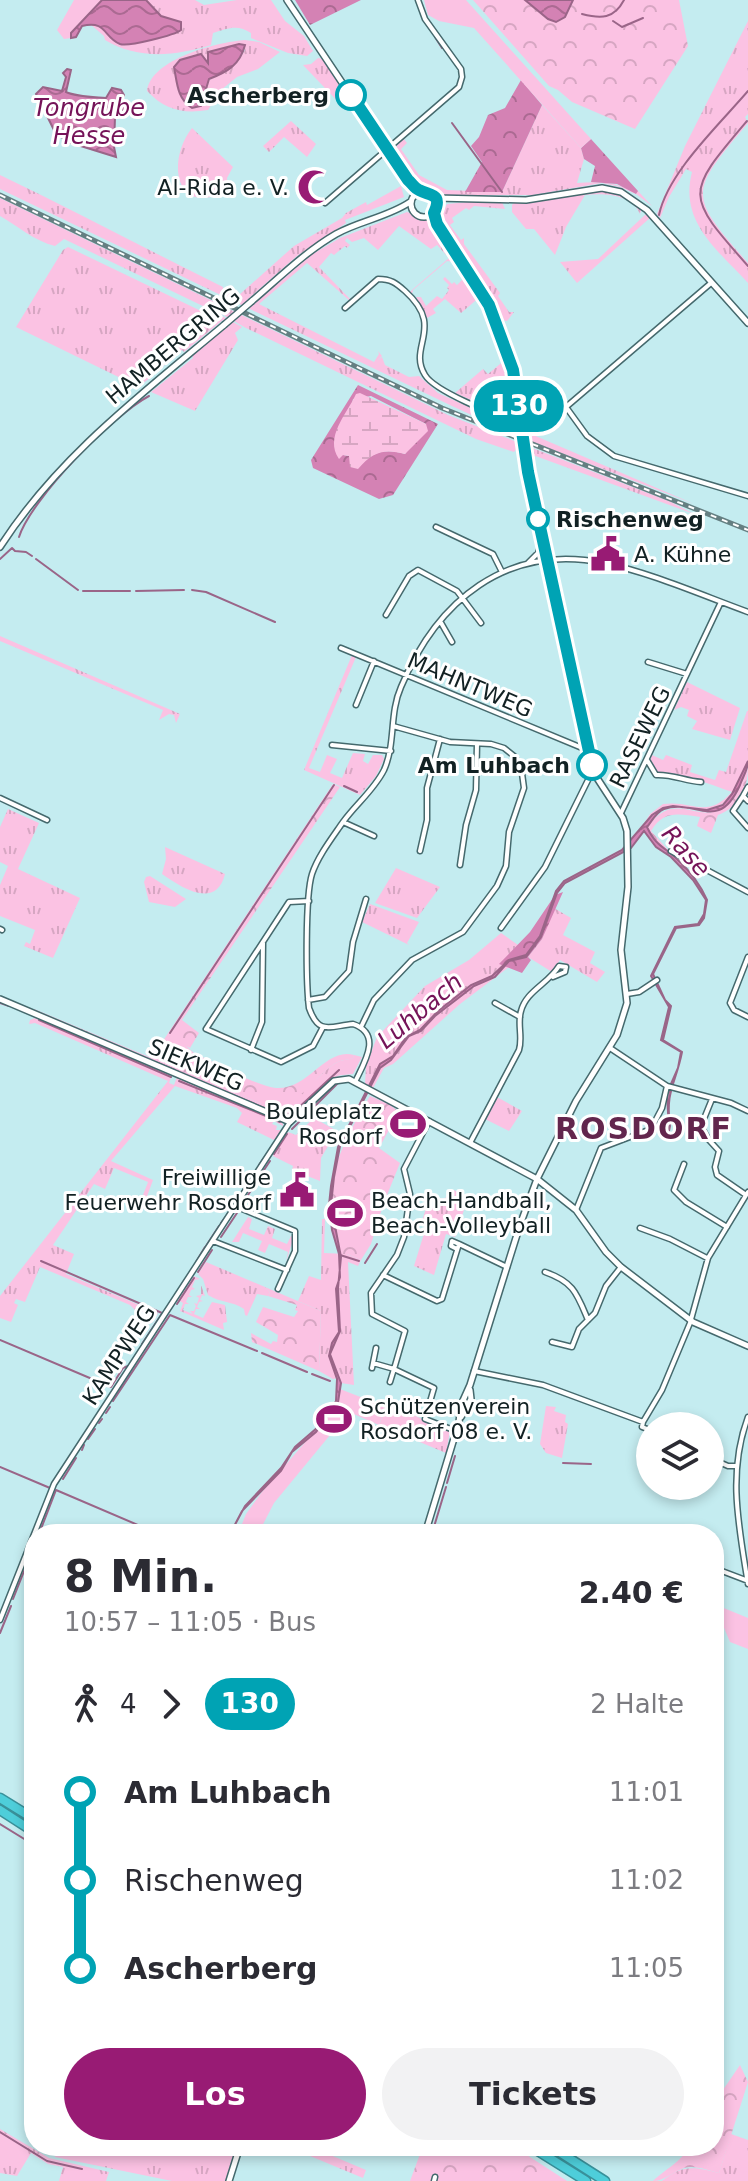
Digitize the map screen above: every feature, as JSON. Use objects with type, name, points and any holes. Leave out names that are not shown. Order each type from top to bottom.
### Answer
[{"type":"highway","points":[[0,1798],[24,1813]]},
{"type":"highway","points":[[0,1810],[24,1826]]},
{"type":"highway","points":[[546,2156],[586,2181]]},
{"type":"highway","points":[[566,2156],[605,2181]]},
{"type":"street","points":[[287,0],[387,150],[408,180],[420,191],[451,200],[526,200],[602,188],[621,192],[647,210],[748,323]]},
{"type":"street","points":[[325,203],[457,90],[462,81],[461,69],[425,19],[418,0]]},
{"type":"street","points":[[408,180],[414,195]]},
{"type":"street","points":[[420,191],[410,202],[412,210],[437,224]]},
{"type":"street","points":[[427,217],[434,213],[436,198]]},
{"type":"street","points":[[437,206],[451,200]]},
{"type":"street","name":"HAMBERGRING","points":[[0,547],[37,497],[89,439],[322,242],[410,202]]},
{"type":"street","name":"HAMBERGRING","points":[[398,210],[412,210]]},
{"type":"street","points":[[428,1524],[459,1422],[461,1405],[537,1179],[576,1101],[612,1045],[625,1013],[627,994],[621,950],[627,908],[628,852],[626,827],[593,770],[587,750],[524,454],[517,386],[499,328],[477,283],[437,224],[434,213]]},
{"type":"street","points":[[345,308],[378,280],[395,282],[416,302],[424,315],[426,332],[420,358],[427,379],[438,388],[507,417],[557,413],[712,282]]},
{"type":"street","points":[[563,408],[587,436],[614,456],[748,496]]},
{"type":"street","points":[[436,527],[493,554],[502,572]]},
{"type":"street","points":[[526,564],[535,558],[543,539]]},
{"type":"street","points":[[355,1082],[370,1046],[369,1036],[361,1027],[350,1024],[331,1029],[323,1027],[313,1018],[308,1000],[309,901],[313,871],[343,822],[379,780],[391,751],[395,703],[406,675],[440,621],[462,596],[487,578],[526,564],[548,561],[607,563],[748,612]]},
{"type":"street","points":[[386,615],[415,570],[462,596],[481,623]]},
{"type":"street","name":"RASEWEG","points":[[620,814],[721,602]]},
{"type":"street","points":[[440,621],[452,642]]},
{"type":"street","name":"MAHNTWEG","points":[[341,648],[587,750]]},
{"type":"street","points":[[356,705],[374,661]]},
{"type":"street","name":"RASEWEG","points":[[648,662],[687,674]]},
{"type":"street","points":[[361,1027],[374,1000],[412,960],[467,929],[501,881],[509,832],[521,801],[524,776],[519,762],[507,750],[496,745],[440,739],[393,726]]},
{"type":"street","points":[[420,851],[427,820],[427,788],[440,739]]},
{"type":"street","points":[[460,865],[466,825],[476,790],[477,744]]},
{"type":"street","points":[[332,745],[391,751]]},
{"type":"street","points":[[647,760],[656,775],[670,774],[701,782]]},
{"type":"street","points":[[501,928],[545,867],[593,770]]},
{"type":"street","points":[[748,787],[733,813],[748,828]]},
{"type":"street","points":[[743,796],[748,801]]},
{"type":"street","points":[[0,798],[47,820]]},
{"type":"street","points":[[343,822],[374,836]]},
{"type":"street","points":[[671,851],[748,892]]},
{"type":"street","points":[[308,1000],[327,995],[347,975],[366,899]]},
{"type":"street","points":[[309,901],[289,902],[206,1027],[207,1032],[217,1033],[270,1059],[285,1061],[316,1043],[323,1027]]},
{"type":"street","points":[[251,1050],[262,1022],[263,941]]},
{"type":"street","points":[[748,957],[730,1000],[732,1008],[748,1017]]},
{"type":"street","points":[[470,1143],[519,1050],[522,1007],[530,994],[553,977]]},
{"type":"street","points":[[627,994],[639,992],[655,981]]},
{"type":"street","name":"SIEKWEG","points":[[0,999],[290,1122]]},
{"type":"street","points":[[495,1003],[520,1017]]},
{"type":"street","points":[[612,1045],[669,1086],[731,1103],[748,1111]]},
{"type":"street","points":[[290,1122],[336,1080],[345,1078],[355,1082],[537,1179],[576,1210],[606,1252],[621,1267],[690,1320],[748,1346]]},
{"type":"street","points":[[576,1210],[600,1148],[651,1129],[669,1086]]},
{"type":"street","points":[[650,1412],[662,1390],[690,1320],[708,1258],[747,1194],[718,1177],[715,1171],[719,1151],[701,1126],[712,1099]]},
{"type":"street","points":[[390,1382],[408,1332],[372,1314],[371,1293],[404,1237],[410,1194],[405,1167],[429,1121]]},
{"type":"street","name":"KAMPWEG","points":[[38,1524],[54,1484],[290,1122]]},
{"type":"street","points":[[684,1164],[677,1175],[674,1190],[686,1202],[727,1227]]},
{"type":"street","points":[[235,1206],[295,1231],[295,1251],[278,1289]]},
{"type":"street","points":[[640,1228],[708,1258]]},
{"type":"street","points":[[213,1241],[287,1270]]},
{"type":"street","points":[[383,1275],[437,1301],[442,1299],[458,1247],[507,1267]]},
{"type":"street","points":[[552,1342],[571,1350],[579,1329],[595,1313],[606,1286],[621,1267]]},
{"type":"street","points":[[545,1272],[576,1291],[588,1320]]},
{"type":"street","points":[[376,1348],[373,1365],[394,1369],[434,1388],[425,1419],[456,1431]]},
{"type":"street","points":[[474,1371],[543,1385],[636,1421]]},
{"type":"street","points":[[748,1417],[735,1466],[735,1503],[748,1583]]},
{"type":"street","points":[[724,1464],[735,1466]]},
{"type":"street","name":"KAMPWEG","points":[[0,1620],[24,1560]]},
{"type":"street","points":[[724,1572],[748,1583]]},
{"type":"street","points":[[229,2181],[237,2156]]},
{"type":"green space","points":[[74,0],[102,0],[71,33],[71,38],[64,39],[57,30]]},
{"type":"green space","points":[[146,0],[195,0],[204,5],[237,0],[271,0],[285,21],[304,36],[313,51],[307,56],[288,53],[251,38],[251,33],[242,28],[233,28],[213,33],[211,45],[170,54],[144,53],[130,51],[105,40],[90,24],[102,27],[119,43],[176,33],[177,21],[161,16]]},
{"type":"green space","name":"Ascherberg","points":[[295,0],[361,0],[310,25]]},
{"type":"green space","points":[[424,0],[466,0],[591,139],[581,148],[474,28],[439,21],[428,15]]},
{"type":"green space","points":[[473,0],[679,0],[688,46],[635,129],[572,102],[549,86]]},
{"type":"green space","points":[[748,21],[748,114],[745,117],[748,123],[715,165],[703,193],[714,222],[748,263],[748,283],[713,246],[696,220],[689,190],[692,172],[686,169],[660,218],[657,214],[685,146]]},
{"type":"green space","points":[[233,41],[259,42],[280,52],[258,69],[237,77],[221,90],[208,110],[175,109],[161,103],[147,91],[151,80],[172,61]],"holes":[[[242,44],[245,50],[234,65],[208,81],[197,108],[186,104],[187,58],[201,54],[207,63],[210,62],[208,52]]]},
{"type":"green space","points":[[318,58],[323,59],[351,105],[343,107],[303,65],[311,64]]},
{"type":"green space","points":[[521,80],[542,105],[502,192],[465,192],[482,162],[471,146],[479,137],[488,115],[505,108]]},
{"type":"green space","points":[[542,105],[581,148],[584,159],[577,183],[593,182],[607,183],[636,193],[638,191],[652,206],[636,194],[602,183],[533,195],[446,195],[417,180],[395,148],[403,138],[407,143],[401,149],[419,175],[447,190],[502,192]]},
{"type":"green space","points":[[291,121],[316,144],[307,157],[284,137],[269,152],[263,146]]},
{"type":"green space","points":[[192,128],[233,167],[227,178],[228,190],[210,197],[196,197],[186,192],[180,182],[179,156]]},
{"type":"green space","points":[[591,139],[638,191],[636,194],[617,184],[591,182],[595,166],[584,159],[581,148]]},
{"type":"green space","points":[[0,175],[223,287],[223,291],[229,290],[239,295],[294,246],[346,213],[401,186],[404,197],[345,220],[346,223],[297,256],[247,300],[254,304],[311,255],[340,238],[407,212],[432,222],[481,296],[461,313],[445,299],[433,309],[436,313],[427,318],[416,297],[421,297],[426,306],[437,296],[442,299],[449,290],[443,279],[445,277],[457,285],[463,279],[453,262],[447,261],[412,294],[412,290],[449,258],[437,245],[431,249],[399,226],[378,250],[364,238],[352,242],[347,238],[345,241],[350,245],[334,255],[331,253],[319,267],[350,299],[361,290],[350,301],[307,263],[259,304],[374,362],[378,351],[382,356],[377,361],[382,357],[385,365],[409,377],[419,376],[438,393],[493,418],[497,419],[496,416],[515,422],[519,435],[529,438],[531,434],[694,504],[517,436],[452,406],[0,189]]},
{"type":"green space","points":[[600,191],[626,196],[642,208],[640,214],[631,202],[624,199],[609,195],[585,195],[566,227],[555,255],[534,229],[526,229],[512,212],[515,202]]},
{"type":"green space","points":[[0,198],[448,415],[671,502],[694,514],[530,454],[529,449],[518,447],[514,452],[476,439],[246,328],[220,313],[219,307],[209,309],[64,239],[55,246],[40,241],[0,216]]},
{"type":"green space","points":[[502,202],[505,209],[466,208],[452,218],[454,222],[450,225],[461,240],[464,238],[464,244],[500,293],[498,296],[509,312],[514,312],[507,321],[502,320],[440,216],[447,204]]},
{"type":"green space","points":[[647,213],[651,217],[577,283],[560,262],[598,259]]},
{"type":"green space","points":[[68,247],[199,310],[222,316],[242,327],[235,333],[238,340],[195,411],[151,392],[229,325],[223,320],[139,387],[16,327],[63,250]]},
{"type":"green space","points":[[506,359],[514,400],[511,411],[507,411],[510,409],[504,380],[498,377],[480,394],[477,390],[471,400],[455,393],[483,369],[488,374]]},
{"type":"green space","points":[[358,385],[438,424],[393,495],[379,499],[313,468],[311,460]],"holes":[[[371,396],[426,424],[405,454],[391,451],[379,453],[358,468],[349,456],[343,455],[353,399]]]},
{"type":"green space","points":[[360,393],[426,424],[428,431],[405,454],[391,451],[379,453],[358,469],[350,467],[349,456],[343,455],[339,459],[335,451],[335,434],[356,394]]},
{"type":"green space","points":[[0,636],[180,714],[176,723],[174,715],[169,714],[159,720],[163,710],[0,641]]},
{"type":"green space","points":[[352,655],[356,657],[309,768],[320,772],[327,755],[337,759],[330,773],[342,778],[353,753],[365,754],[363,761],[368,764],[373,755],[382,755],[384,759],[376,776],[360,795],[304,770]]},
{"type":"green space","points":[[687,682],[740,708],[730,740],[692,729],[697,721],[687,716],[689,710],[681,707],[674,710]]},
{"type":"green space","points":[[747,711],[748,762],[733,794],[713,809],[664,809],[642,827],[650,814],[663,804],[707,807],[715,805],[732,792],[686,777],[658,772],[650,761],[652,755],[663,760],[666,755],[692,765],[690,772],[715,780],[719,770],[726,772]]},
{"type":"green space","points":[[748,768],[740,796],[731,808],[718,815],[711,833],[697,826],[700,817],[672,815],[661,820],[651,831],[669,851],[658,846],[647,828],[657,816],[667,810],[706,813],[726,806],[736,794]]},
{"type":"green space","points":[[333,784],[340,787],[182,1020],[199,1033],[190,1048],[186,1046],[194,1053],[276,1088],[298,1083],[334,1057],[344,1054],[354,1055],[353,1058],[334,1064],[295,1098],[276,1104],[262,1104],[151,1059]]},
{"type":"green space","points":[[8,809],[39,823],[18,869],[80,898],[53,958],[24,946],[26,942],[30,944],[35,930],[0,916],[0,885],[8,866],[0,862],[0,827]]},
{"type":"green space","points":[[165,847],[225,874],[221,885],[206,894],[198,893],[162,874]]},
{"type":"green space","points":[[396,868],[440,887],[417,918],[375,903]]},
{"type":"green space","points":[[150,876],[186,899],[175,907],[149,902],[144,882]]},
{"type":"green space","points":[[563,892],[542,939],[528,957],[531,960],[522,973],[499,964],[530,932],[555,895]]},
{"type":"green space","points":[[370,904],[419,922],[407,943],[409,945],[362,922]]},
{"type":"green space","points":[[554,908],[571,918],[563,935],[595,952],[590,963],[605,972],[597,982],[560,960],[552,972],[528,957],[542,939]]},
{"type":"green space","points":[[501,933],[518,945],[500,964],[509,967],[460,1004],[393,1064],[384,1068],[373,1088],[365,1084],[366,1066],[377,1037],[425,986],[469,960]]},
{"type":"green space","points":[[34,1009],[262,1104],[285,1102],[302,1092],[334,1064],[354,1055],[362,1057],[353,1074],[334,1078],[296,1112],[281,1115]]},
{"type":"green space","points":[[35,1018],[172,1075],[169,1083],[174,1085],[177,1077],[283,1124],[274,1121],[272,1124],[277,1126],[276,1130],[283,1130],[274,1140],[237,1122],[242,1113],[237,1108],[175,1086],[111,1161],[153,1180],[142,1210],[138,1208],[148,1182],[114,1168],[105,1189],[94,1184],[53,1245],[74,1254],[66,1274],[158,1313],[152,1323],[147,1312],[137,1312],[130,1305],[40,1267],[25,1302],[16,1299],[14,1303],[18,1305],[11,1322],[0,1318],[0,1296],[168,1081],[35,1023],[29,1024]]},
{"type":"green space","points":[[370,1096],[399,1112],[379,1148],[400,1163],[371,1244],[361,1260],[341,1254],[331,1205],[338,1161]]},
{"type":"green space","points":[[497,1097],[522,1111],[509,1131],[485,1119]]},
{"type":"green space","points":[[314,1118],[337,1131],[321,1158],[320,1181],[292,1170],[293,1166],[273,1156],[288,1132],[296,1135]]},
{"type":"green space","points":[[454,1190],[468,1198],[455,1237],[446,1234],[434,1275],[414,1266],[426,1227],[421,1224],[427,1205],[432,1208],[438,1198],[444,1199]]},
{"type":"green space","points":[[248,1217],[252,1219],[249,1229],[264,1235],[268,1226],[275,1229],[272,1238],[287,1244],[294,1236],[286,1262],[288,1252],[269,1244],[265,1253],[258,1250],[262,1241],[243,1233],[239,1242],[232,1242]]},
{"type":"green space","points":[[322,1219],[325,1219],[324,1253],[347,1254],[361,1260],[358,1266],[348,1262],[354,1385],[341,1383],[338,1378],[333,1379],[319,1371],[321,1311],[298,1301],[309,1276],[321,1280]]},
{"type":"green space","points":[[206,1262],[265,1287],[270,1292],[268,1296],[257,1294],[247,1316],[240,1306],[213,1298],[208,1295],[198,1274]]},
{"type":"green space","points":[[194,1276],[200,1279],[195,1280],[192,1287],[195,1289],[189,1295],[192,1297],[188,1297],[186,1302],[189,1304],[185,1304],[183,1310],[193,1314],[190,1311],[194,1311],[194,1303],[197,1304],[199,1298],[196,1296],[201,1295],[201,1285],[205,1296],[202,1295],[200,1300],[203,1301],[197,1307],[200,1309],[196,1309],[194,1314],[203,1318],[212,1302],[225,1305],[227,1322],[223,1323],[224,1330],[180,1311],[183,1303],[178,1300]]},
{"type":"green space","points":[[265,1287],[321,1311],[319,1371],[252,1342],[251,1333],[271,1344],[277,1342],[278,1335],[256,1322],[263,1307],[294,1317],[298,1311],[295,1310],[297,1305],[268,1296],[270,1292]]},
{"type":"green space","points":[[340,1389],[386,1407],[379,1425],[349,1412],[274,1503],[263,1524],[242,1524],[262,1492],[334,1409]]},
{"type":"green space","points":[[388,1404],[450,1431],[446,1453],[379,1425]]},
{"type":"green space","points":[[546,1406],[556,1407],[554,1411],[566,1415],[565,1422],[568,1424],[562,1458],[546,1453],[540,1444]]},
{"type":"green space","points":[[724,1608],[748,1618],[748,1649],[730,1642],[724,1628]]},
{"type":"green space","points":[[740,2065],[748,2082],[719,2173],[691,2167],[653,2181],[682,2156],[724,2156],[724,2088]]},
{"type":"green space","points":[[0,2129],[24,2143],[24,2156],[29,2156],[17,2176],[0,2173]]},
{"type":"green space","points":[[731,2134],[748,2140],[748,2181],[662,2181],[689,2168],[719,2173]]},
{"type":"green space","points":[[36,2156],[109,2172],[106,2181],[59,2181],[63,2167],[48,2164]]},
{"type":"green space","points":[[235,2156],[227,2181],[172,2181],[55,2157]]},
{"type":"green space","points":[[310,2156],[333,2156],[366,2170],[363,2178]]},
{"type":"green space","points":[[419,2156],[528,2156],[567,2181],[410,2181]]},
{"type":"water","points":[[102,0],[146,0],[161,16],[181,22],[181,30],[151,40],[120,44],[101,27],[90,25],[82,26],[76,37],[71,38],[71,33]]},
{"type":"water","points":[[525,0],[573,0],[565,17],[556,22]]},
{"type":"water","points":[[245,45],[240,58],[227,70],[209,79],[201,106],[192,108],[178,90],[174,67],[180,60],[201,54],[208,63],[208,52]]},
{"type":"water","name":"Tongrube Hesse","points":[[71,70],[66,92],[106,98],[112,88],[121,90],[124,95],[121,103],[128,106],[115,117],[116,157],[68,142],[55,132],[36,94],[43,87],[62,91],[66,77],[63,73]]},
{"type":"water","points":[[748,761],[740,785],[732,800],[723,808],[706,811],[687,808],[707,810],[723,805]]},
{"type":"water","points":[[685,807],[661,810],[647,827],[657,842],[690,873],[707,900],[704,918],[699,925],[676,928],[653,974],[671,1006],[663,1040],[682,1052],[678,1068],[681,1052],[661,1040],[669,1007],[651,976],[675,927],[698,924],[704,914],[706,900],[693,880],[671,857],[656,847],[644,831],[631,848],[565,883],[557,893],[541,937],[526,957],[509,961],[495,977],[474,986],[421,1031],[409,1036],[391,1060],[380,1068],[340,1146],[331,1205],[341,1257],[340,1270],[329,1205],[338,1147],[380,1064],[393,1056],[406,1037],[420,1030],[471,985],[492,976],[509,960],[526,955],[540,936],[556,891],[564,881],[622,850],[652,815],[663,808]]},
{"type":"water","points":[[678,1068],[670,1095],[669,1131],[667,1093]]},
{"type":"water","points":[[339,1281],[340,1331],[330,1354],[341,1383],[338,1402],[316,1432],[292,1452],[281,1471],[243,1510],[281,1468],[295,1447],[318,1427],[336,1401],[337,1379],[329,1356],[339,1332],[336,1289]]},
{"type":"waterway","points":[[582,14],[606,16],[616,11],[624,0]]},
{"type":"waterway","points":[[613,21],[622,27],[643,18]]},
{"type":"waterway","points":[[435,37],[442,48]]},
{"type":"waterway","points":[[659,215],[664,199],[684,166],[748,91]]},
{"type":"waterway","points":[[747,121],[712,164],[703,180],[700,194],[703,208],[712,223],[748,266]]},
{"type":"waterway","points":[[452,123],[502,192]]},
{"type":"waterway","points":[[431,224],[470,281],[492,324]]},
{"type":"waterway","points":[[497,336],[513,402]]},
{"type":"waterway","points":[[19,537],[39,502],[75,459],[115,421],[149,396]]},
{"type":"waterway","points":[[0,559],[12,548],[32,556]]},
{"type":"waterway","points":[[36,559],[78,590]]},
{"type":"waterway","points":[[136,591],[184,590]]},
{"type":"waterway","points":[[192,590],[206,592],[275,622]]},
{"type":"waterway","points":[[83,591],[130,591]]},
{"type":"waterway","points":[[170,1033],[334,785]]},
{"type":"waterway","points":[[344,786],[357,792]]},
{"type":"waterway","points":[[0,1003],[9,1006]]},
{"type":"waterway","points":[[39,1020],[171,1077]]},
{"type":"waterway","points":[[155,1062],[175,1070]]},
{"type":"waterway","points":[[275,1112],[286,1115],[294,1112],[339,1070]]},
{"type":"waterway","points":[[180,1073],[269,1110]]},
{"type":"waterway","points":[[179,1081],[266,1116]]},
{"type":"waterway","points":[[292,1129],[338,1083]]},
{"type":"waterway","points":[[272,1119],[280,1122]]},
{"type":"waterway","points":[[274,1154],[287,1134]]},
{"type":"waterway","points":[[270,1149],[277,1139]]},
{"type":"waterway","points":[[259,1165],[266,1155]]},
{"type":"waterway","points":[[262,1173],[270,1161]]},
{"type":"waterway","points":[[237,1199],[253,1175]]},
{"type":"waterway","points":[[242,1204],[252,1189]]},
{"type":"waterway","points":[[221,1223],[229,1212]]},
{"type":"waterway","points":[[221,1237],[237,1213]]},
{"type":"waterway","points":[[206,1246],[219,1226]]},
{"type":"waterway","points":[[365,1263],[377,1244]]},
{"type":"waterway","points":[[196,1262],[205,1247]]},
{"type":"waterway","points":[[198,1272],[212,1250]]},
{"type":"waterway","points":[[340,1255],[359,1261]]},
{"type":"waterway","points":[[41,1261],[162,1313]]},
{"type":"waterway","points":[[177,1304],[194,1278]]},
{"type":"waterway","points":[[142,1344],[161,1315]]},
{"type":"waterway","points":[[113,1401],[170,1315],[257,1351]]},
{"type":"waterway","points":[[0,1340],[111,1387],[123,1368],[128,1366]]},
{"type":"waterway","points":[[262,1353],[307,1372]]},
{"type":"waterway","points":[[312,1374],[330,1381]]},
{"type":"waterway","points":[[106,1413],[110,1407]]},
{"type":"waterway","name":"Luhbach","points":[[316,1429],[331,1409]]},
{"type":"waterway","points":[[99,1423],[102,1419]]},
{"type":"waterway","points":[[462,1437],[465,1427]]},
{"type":"waterway","points":[[88,1439],[95,1429]]},
{"type":"waterway","points":[[82,1450],[84,1445]]},
{"type":"waterway","points":[[447,1483],[455,1456]]},
{"type":"waterway","points":[[63,1479],[76,1458]]},
{"type":"waterway","points":[[563,1463],[591,1464]]},
{"type":"waterway","points":[[0,1467],[50,1488]]},
{"type":"waterway","points":[[435,1524],[446,1487]]},
{"type":"waterway","points":[[43,1524],[56,1490],[136,1524]]},
{"type":"waterway","points":[[13,1599],[24,1571]]},
{"type":"waterway","points":[[0,1633],[11,1606]]},
{"type":"waterway","points":[[0,1824],[24,1839]]},
{"type":"waterway","points":[[0,2132],[24,2147]]},
{"type":"waterway","points":[[39,2156],[47,2161],[82,2169]]},
{"type":"railway","points":[[0,195],[442,408],[748,530]]},
{"type":"bus line","name":"130","points":[[351,95],[408,180],[420,191],[430,192],[436,198],[434,213],[437,224],[477,283],[499,328],[517,386],[525,457],[592,765]]},
{"type":"place","name":"Ascherberg","points":[[351,95]]},
{"type":"place","name":"Al-Rida e. V.","points":[[315,187]]},
{"type":"place","name":"Rischenweg","points":[[538,519]]},
{"type":"place","name":"A. Kühne","points":[[608,554]]},
{"type":"place","name":"Am Luhbach","points":[[592,765]]},
{"type":"place","name":"Bouleplatz Rosdorf","points":[[408,1124]]},
{"type":"place","name":"Freiwillige Feuerwehr Rosdorf","points":[[297,1190]]},
{"type":"place","name":"Beach-Handball, Beach-Volleyball","points":[[345,1213]]},
{"type":"place","name":"Schützenverein Rosdorf 08 e. V.","points":[[334,1419]]},
{"type":"district","name":"ROSDORF","points":[[644,1128]]},
{"type":"water label","name":"Rase","points":[[686,851]]}]
